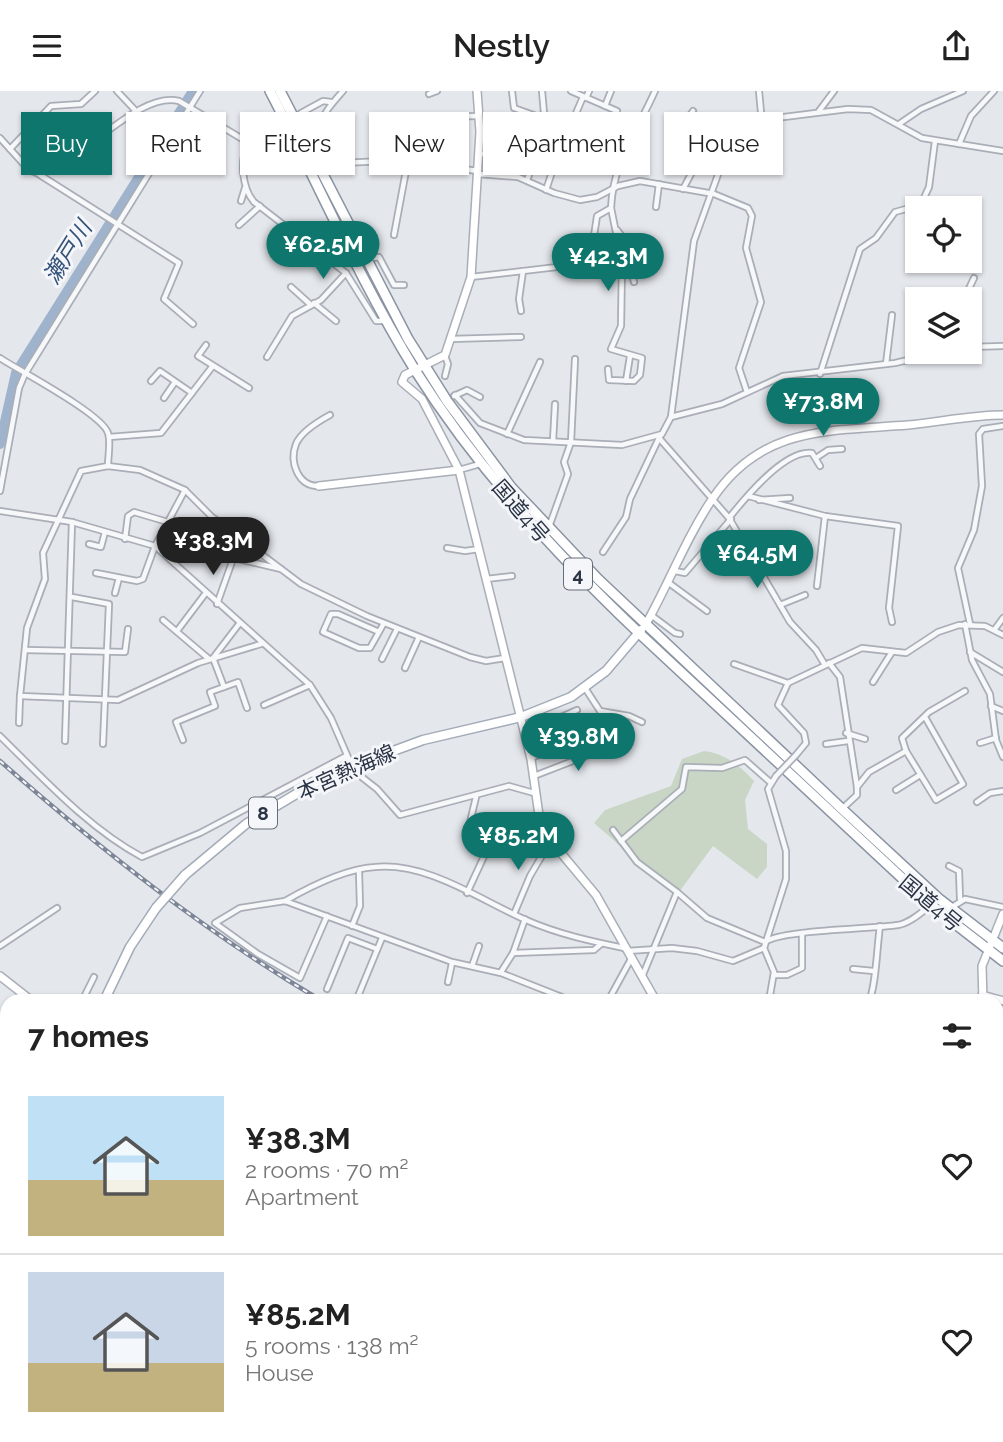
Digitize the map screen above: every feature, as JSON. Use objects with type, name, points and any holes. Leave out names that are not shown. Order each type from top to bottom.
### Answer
[{"type":"highway","name":"国道4号","points":[[270,91],[284,112]]},
{"type":"highway","name":"国道4号","points":[[280,91],[291,112]]},
{"type":"highway","name":"国道4号","points":[[322,175],[388,321],[481,463],[543,538],[639,633],[839,813],[950,908],[1003,961]]},
{"type":"highway","name":"国道4号","points":[[323,175],[420,368],[451,398],[511,487],[548,529],[931,905],[991,947],[1003,948]]},
{"type":"main road","name":"本宮熱海線","points":[[107,994],[134,940],[156,908],[185,875],[225,840],[262,813],[350,765],[423,740],[520,717],[585,688],[606,671],[646,624]]},
{"type":"street","points":[[10,149],[51,106],[81,104],[95,91]]},
{"type":"street","points":[[117,91],[134,109]]},
{"type":"street","points":[[0,491],[24,373],[188,106],[200,91]]},
{"type":"street","points":[[326,112],[331,102],[343,91]]},
{"type":"street","points":[[429,94],[437,91]]},
{"type":"street","points":[[477,91],[478,154],[471,277],[445,355],[404,376],[403,383],[422,399],[459,470],[531,759],[539,823],[550,842],[596,895],[652,994]]},
{"type":"street","points":[[512,91],[514,108],[539,117],[544,113],[542,91]]},
{"type":"street","points":[[570,91],[617,111]]},
{"type":"street","points":[[578,112],[589,91]]},
{"type":"street","points":[[605,106],[611,91]]},
{"type":"street","points":[[644,112],[655,91]]},
{"type":"street","points":[[818,112],[834,91]]},
{"type":"street","points":[[899,124],[921,109],[963,91]]},
{"type":"street","points":[[959,144],[971,116],[994,91]]},
{"type":"street","points":[[761,92],[762,112]]},
{"type":"street","points":[[112,128],[134,109],[171,99],[188,106],[240,138]]},
{"type":"street","points":[[303,112],[323,101],[331,102]]},
{"type":"street","points":[[783,119],[818,112],[872,110],[914,134],[935,141],[1003,151]]},
{"type":"street","points":[[469,116],[479,116]]},
{"type":"street","points":[[0,138],[21,161]]},
{"type":"street","points":[[820,374],[859,249],[876,237],[895,212],[913,207],[923,200],[929,187],[935,141]]},
{"type":"street","points":[[478,154],[483,154]]},
{"type":"street","points":[[469,171],[527,180],[546,191],[581,200],[597,197],[612,188],[633,181],[659,184],[740,204],[752,212],[746,248],[761,302],[738,368],[747,392]]},
{"type":"street","points":[[41,175],[179,263],[163,299],[193,324]]},
{"type":"street","points":[[241,201],[246,187],[245,175]]},
{"type":"street","points":[[394,236],[405,175]]},
{"type":"street","points":[[527,180],[529,175]]},
{"type":"street","points":[[546,191],[551,175]]},
{"type":"street","points":[[608,369],[609,380],[638,379],[642,358],[611,349],[621,323],[622,254],[611,208],[615,175]]},
{"type":"street","points":[[683,189],[691,175]]},
{"type":"street","points":[[603,552],[626,517],[630,499],[671,417],[691,257],[717,175]]},
{"type":"street","points":[[656,207],[659,184]]},
{"type":"street","points":[[246,187],[260,206],[346,273],[376,321],[388,321]]},
{"type":"street","points":[[239,225],[260,206]]},
{"type":"street","points":[[471,277],[574,265],[594,236],[597,216],[611,208]]},
{"type":"street","points":[[616,230],[624,239],[634,282]]},
{"type":"street","points":[[366,259],[379,257],[394,285],[404,285]]},
{"type":"street","points":[[522,311],[519,299],[523,271]]},
{"type":"street","points":[[267,357],[292,316],[332,290],[346,273]]},
{"type":"street","points":[[970,287],[974,278]]},
{"type":"street","points":[[291,287],[336,321]]},
{"type":"street","points":[[886,364],[892,315]]},
{"type":"street","points":[[451,339],[521,337]]},
{"type":"street","points":[[206,345],[198,356],[249,388]]},
{"type":"street","points":[[982,347],[1003,346]]},
{"type":"street","points":[[445,355],[451,365],[445,376]]},
{"type":"street","points":[[626,381],[629,356]]},
{"type":"street","points":[[0,358],[69,399],[104,426],[109,437],[108,466]]},
{"type":"street","points":[[548,529],[568,474],[564,462],[570,442],[575,359]]},
{"type":"street","points":[[671,417],[723,404],[783,376],[820,374],[905,360]]},
{"type":"street","points":[[506,434],[540,362]]},
{"type":"street","points":[[109,437],[161,433],[212,367]]},
{"type":"street","points":[[151,381],[160,371],[192,393]]},
{"type":"street","points":[[164,398],[175,382]]},
{"type":"street","points":[[480,397],[467,390],[451,398],[480,423],[524,440],[622,445],[661,436]]},
{"type":"street","points":[[553,441],[555,404]]},
{"type":"street","points":[[330,415],[297,442],[295,450],[298,475],[307,484],[319,487],[459,470],[481,463]]},
{"type":"street","points":[[646,624],[713,498],[750,460],[775,444],[807,433],[1003,415]]},
{"type":"street","points":[[1003,426],[983,429],[979,434],[982,486],[974,530],[958,568],[968,624],[969,652],[984,678],[996,739],[1003,757]]},
{"type":"street","points":[[661,436],[730,518],[780,605],[840,677],[857,795],[839,813]]},
{"type":"street","points":[[816,457],[828,450],[842,449]]},
{"type":"street","points":[[675,571],[685,573],[748,496],[773,472],[797,456],[810,452],[820,466]]},
{"type":"street","points":[[19,723],[27,628],[45,579],[43,553],[81,471],[108,466],[140,470],[185,490],[215,519],[281,569],[327,598],[470,657],[486,661],[505,658]]},
{"type":"street","points":[[96,573],[118,578],[143,579],[155,546],[185,490]]},
{"type":"street","points":[[748,496],[825,516],[898,526],[889,608],[892,622]]},
{"type":"street","points":[[759,501],[790,498]]},
{"type":"street","points":[[0,511],[72,522],[155,546],[261,645],[310,685],[331,718],[350,765],[400,815],[476,797],[513,785],[534,793]]},
{"type":"street","points":[[125,538],[128,516],[135,512],[169,521],[206,551],[281,569]]},
{"type":"street","points":[[817,586],[825,516]]},
{"type":"street","points":[[206,551],[215,519]]},
{"type":"street","points":[[65,741],[72,597],[72,522]]},
{"type":"street","points":[[89,544],[101,547],[105,532]]},
{"type":"street","points":[[447,548],[479,549]]},
{"type":"street","points":[[217,604],[233,559]]},
{"type":"street","points":[[486,579],[512,576]]},
{"type":"street","points":[[115,593],[118,578]]},
{"type":"street","points":[[669,583],[707,611]]},
{"type":"street","points":[[177,631],[205,594]]},
{"type":"street","points":[[780,605],[805,595]]},
{"type":"street","points":[[72,597],[108,604],[103,744]]},
{"type":"street","points":[[379,632],[338,614],[331,614],[323,632],[359,648],[370,648],[379,632],[384,623]]},
{"type":"street","points":[[651,615],[675,633],[681,633]]},
{"type":"street","points":[[995,629],[1003,618]]},
{"type":"street","points":[[163,619],[211,658],[225,687]]},
{"type":"street","points":[[211,658],[239,624]]},
{"type":"street","points":[[770,994],[774,975],[765,945],[786,879],[786,851],[768,789],[770,782],[806,743],[806,735],[778,705],[788,683],[862,648],[911,652],[938,632],[968,624],[995,629],[1003,635]]},
{"type":"street","points":[[25,650],[125,652],[128,629]]},
{"type":"street","points":[[382,659],[397,629]]},
{"type":"street","points":[[404,668],[419,637]]},
{"type":"street","points":[[20,696],[118,699],[211,658],[261,645]]},
{"type":"street","points":[[873,682],[892,652]]},
{"type":"street","points":[[969,652],[1003,672]]},
{"type":"street","points":[[734,664],[788,683]]},
{"type":"street","points":[[183,740],[176,722],[215,706],[209,692],[237,682],[247,708]]},
{"type":"street","points":[[264,705],[310,685]]},
{"type":"street","points":[[585,688],[600,711],[629,716],[642,722]]},
{"type":"street","points":[[925,717],[963,784],[936,800],[906,751],[902,738],[925,717],[965,691]]},
{"type":"street","points":[[991,706],[1003,711]]},
{"type":"street","points":[[524,733],[565,713],[577,711]]},
{"type":"street","points":[[846,733],[865,740]]},
{"type":"street","points":[[0,736],[110,836],[142,857],[200,833],[346,756]]},
{"type":"street","points":[[531,759],[581,738]]},
{"type":"street","points":[[980,743],[996,739]]},
{"type":"street","points":[[826,744],[848,740]]},
{"type":"street","points":[[533,776],[614,745]]},
{"type":"street","points":[[857,787],[869,772],[906,751]]},
{"type":"street","points":[[621,841],[682,789],[686,767],[722,768],[745,760],[770,782]]},
{"type":"street","points":[[895,790],[920,775]]},
{"type":"street","points":[[977,802],[990,793],[1003,791]]},
{"type":"street","points":[[466,839],[476,797]]},
{"type":"street","points":[[467,893],[499,824]]},
{"type":"street","points":[[613,830],[646,871],[707,918],[765,945]]},
{"type":"street","points":[[514,914],[550,842]]},
{"type":"street","points":[[949,866],[959,871],[960,899]]},
{"type":"street","points":[[327,916],[300,978],[215,924],[217,919],[240,908],[285,901],[312,886],[376,867],[431,874],[525,919],[575,938],[625,949],[697,951],[733,961],[765,945],[777,935],[899,925],[931,905]]},
{"type":"street","points":[[352,926],[360,906],[359,872]]},
{"type":"street","points":[[642,978],[677,893]]},
{"type":"street","points":[[950,908],[960,899]]},
{"type":"street","points":[[960,899],[1003,907]]},
{"type":"street","points":[[285,901],[382,938],[452,962],[501,972],[555,994]]},
{"type":"street","points":[[0,946],[57,908]]},
{"type":"street","points":[[983,994],[981,972],[1003,914]]},
{"type":"street","points":[[501,972],[513,953],[525,919]]},
{"type":"street","points":[[872,994],[875,986],[873,971],[880,926]]},
{"type":"street","points":[[774,975],[787,975],[802,968],[802,933]]},
{"type":"street","points":[[327,989],[348,938],[377,950]]},
{"type":"street","points":[[359,994],[382,938]]},
{"type":"street","points":[[513,953],[594,950],[601,943]]},
{"type":"street","points":[[472,967],[480,946]]},
{"type":"street","points":[[612,994],[631,959]]},
{"type":"street","points":[[448,982],[452,962]]},
{"type":"street","points":[[853,969],[873,971]]},
{"type":"street","points":[[0,976],[23,994]]},
{"type":"street","points":[[86,994],[94,977]]},
{"type":"green space","points":[[704,751],[732,761],[754,781],[745,800],[748,829],[767,844],[767,867],[757,879],[713,846],[679,892],[644,867],[594,823],[605,810],[671,786],[682,759]]},
{"type":"waterway","name":"瀬戸川","points":[[0,444],[16,373],[193,91]]},
{"type":"railway","points":[[0,761],[155,889],[237,947],[310,994]]}]
